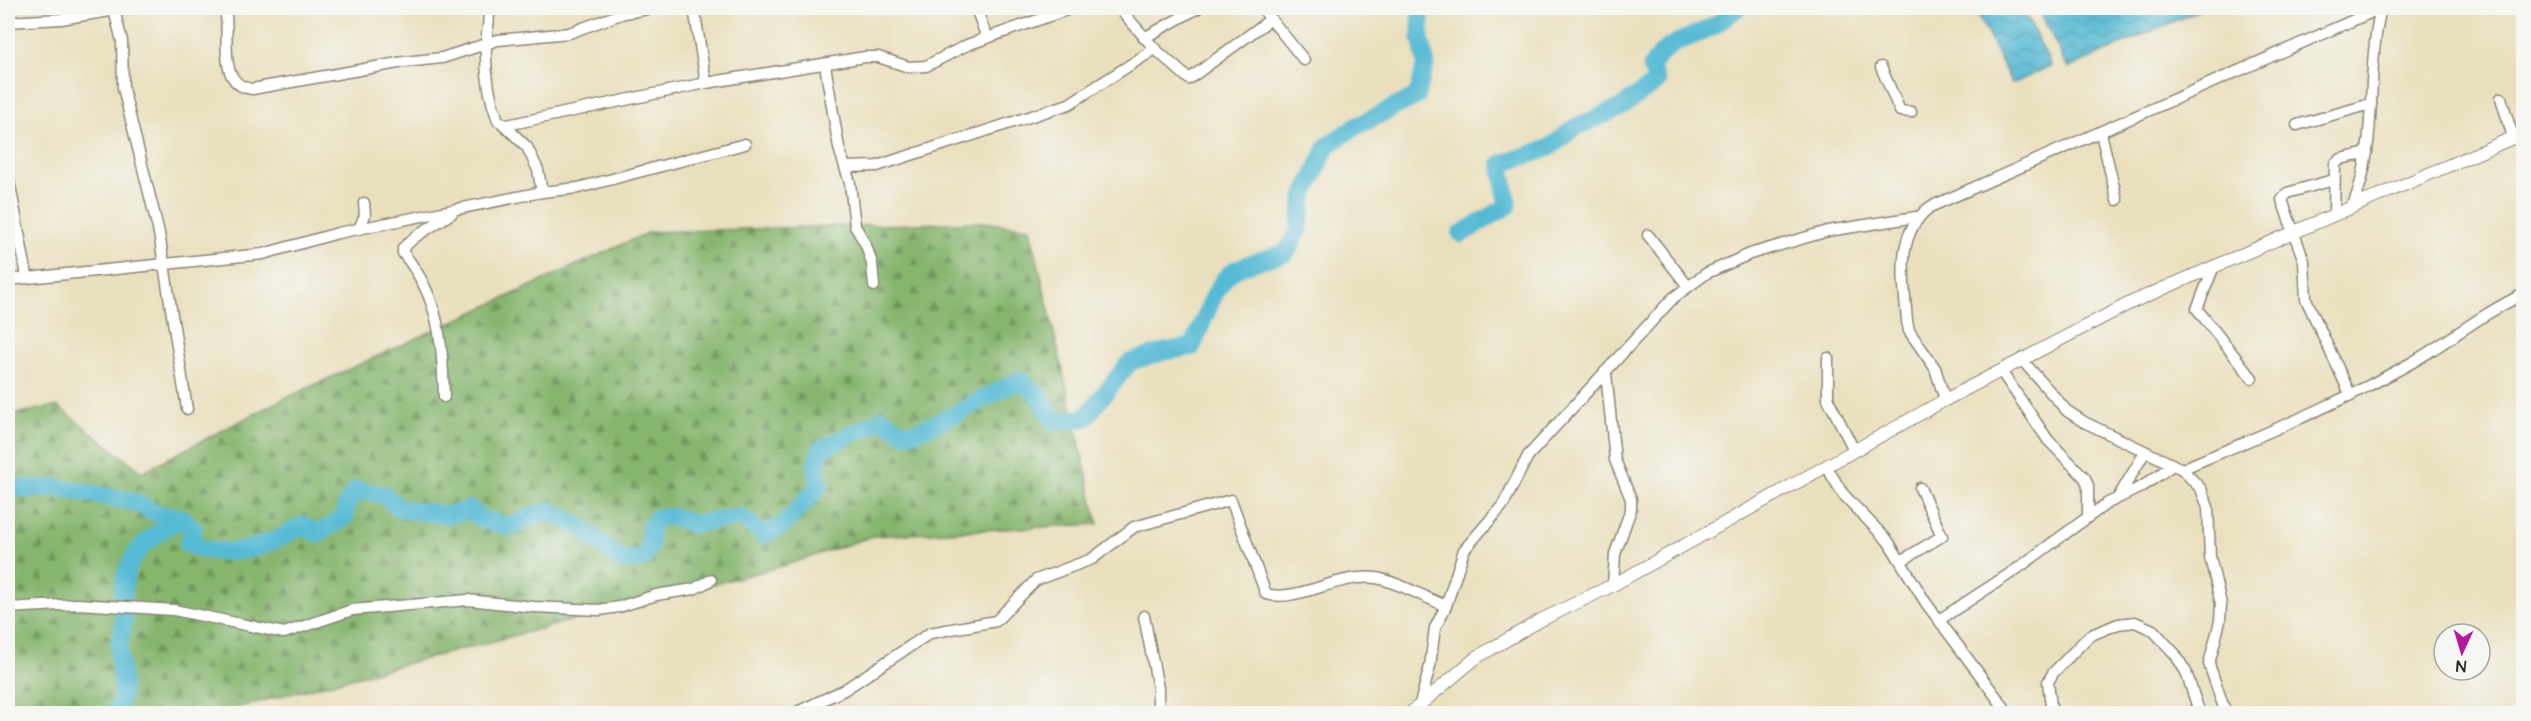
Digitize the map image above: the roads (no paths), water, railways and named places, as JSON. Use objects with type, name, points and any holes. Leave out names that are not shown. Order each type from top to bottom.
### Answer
[{"type":"main road","points":[[1408,714],[1477,657],[1541,620],[1613,585],[1945,400],[2132,302],[2293,230],[2518,135]]},
{"type":"street","points":[[8,22],[61,19],[128,8]]},
{"type":"street","points":[[225,8],[228,63],[237,84],[247,88],[442,58],[486,44],[568,33],[624,13],[654,8]]},
{"type":"street","points":[[488,8],[490,22],[486,44],[490,90],[497,118],[528,147],[538,170],[543,192]]},
{"type":"street","points":[[694,8],[706,83]]},
{"type":"street","points":[[976,8],[987,38]]},
{"type":"street","points":[[504,125],[706,83],[873,56],[909,67],[919,67],[987,38],[1071,8]]},
{"type":"street","points":[[1119,8],[1155,49],[1186,77],[1192,78],[1271,19]]},
{"type":"street","points":[[1144,38],[1198,8]]},
{"type":"street","points":[[1262,8],[1304,60]]},
{"type":"street","points":[[2353,205],[2364,176],[2375,34],[2381,8]]},
{"type":"street","points":[[1420,704],[1430,666],[1435,628],[1446,606],[1464,550],[1503,506],[1528,456],[1606,373],[1616,357],[1687,285],[1707,273],[1750,254],[1806,237],[1828,231],[1916,217],[1930,207],[2381,8]]},
{"type":"street","points":[[107,10],[122,41],[123,88],[151,195],[165,265],[187,409]]},
{"type":"street","points":[[846,167],[877,166],[1059,108],[1155,49]]},
{"type":"street","points":[[825,65],[839,148],[846,167],[855,226],[866,245],[872,264],[874,286]]},
{"type":"street","points":[[1881,67],[1895,88],[1900,111],[1911,112]]},
{"type":"street","points":[[2501,98],[2518,135]]},
{"type":"street","points":[[2296,125],[2371,104]]},
{"type":"street","points":[[2101,133],[2117,200]]},
{"type":"street","points":[[8,280],[27,276],[263,255],[359,229],[543,192],[578,188],[745,144]]},
{"type":"street","points":[[2334,213],[2333,169],[2337,161],[2367,153]]},
{"type":"street","points":[[8,175],[27,276]]},
{"type":"street","points":[[2333,180],[2285,194],[2283,204],[2305,267],[2306,299],[2351,396]]},
{"type":"street","points":[[359,229],[364,215],[364,203]]},
{"type":"street","points":[[444,397],[442,338],[430,294],[403,253],[403,248],[415,237],[458,210]]},
{"type":"street","points":[[1916,217],[1907,234],[1904,256],[1907,321],[1909,331],[1935,368],[1945,400]]},
{"type":"street","points":[[1648,235],[1687,285]]},
{"type":"street","points":[[2214,266],[2197,309],[2252,378]]},
{"type":"street","points":[[1939,620],[2014,571],[2119,496],[2177,467],[2351,396],[2413,362],[2495,307],[2523,294]]},
{"type":"street","points":[[1827,358],[1828,399],[1854,450]]},
{"type":"street","points":[[2022,360],[2067,411],[2177,467],[2201,489],[2208,507],[2210,557],[2221,610],[2209,661],[2226,714]]},
{"type":"street","points":[[2001,371],[2048,440],[2085,478],[2088,486],[2088,516]]},
{"type":"street","points":[[1606,373],[1615,460],[1631,499],[1630,509],[1615,554],[1613,585]]},
{"type":"street","points":[[2119,496],[2145,452]]},
{"type":"street","points":[[1826,466],[1843,494],[1877,527],[1939,620],[2009,714]]},
{"type":"street","points":[[1901,561],[1942,536],[1920,488]]},
{"type":"street","points":[[793,714],[844,690],[930,633],[996,621],[1036,580],[1092,559],[1134,527],[1232,500],[1266,594],[1287,596],[1322,584],[1378,578],[1446,606]]},
{"type":"street","points":[[8,608],[78,604],[174,610],[284,633],[352,610],[468,600],[534,607],[599,610],[619,607],[656,595],[694,589],[711,580]]},
{"type":"street","points":[[1144,616],[1158,688],[1158,714]]},
{"type":"street","points":[[2052,714],[2048,682],[2061,663],[2089,636],[2118,624],[2135,622],[2153,630],[2175,654],[2187,672],[2200,714]]},
{"type":"water","points":[[1975,8],[2023,8],[2051,66],[2012,84]]},
{"type":"water","points":[[2038,8],[2204,8],[2068,68]]},
{"type":"waterway","points":[[115,714],[122,692],[119,652],[124,621],[123,593],[128,567],[141,547],[182,518],[194,530],[188,544],[219,551],[248,550],[275,540],[303,525],[318,534],[345,517],[346,505],[356,490],[385,495],[400,509],[449,515],[469,509],[482,519],[510,527],[532,516],[550,511],[580,527],[621,560],[643,559],[650,545],[650,527],[658,517],[673,517],[693,524],[741,517],[764,535],[782,526],[820,486],[815,467],[821,449],[883,419],[905,434],[933,425],[1021,380],[1038,395],[1054,421],[1085,418],[1130,362],[1166,351],[1192,347],[1215,294],[1226,276],[1252,263],[1286,253],[1299,230],[1304,196],[1327,146],[1355,127],[1417,96],[1426,63],[1420,36],[1421,8]]},
{"type":"waterway","points":[[1461,234],[1508,206],[1501,164],[1549,148],[1574,128],[1621,107],[1657,82],[1651,68],[1657,58],[1671,45],[1715,25],[1738,8]]},
{"type":"waterway","points":[[8,485],[24,489],[63,488],[134,502],[156,513],[182,518]]}]
